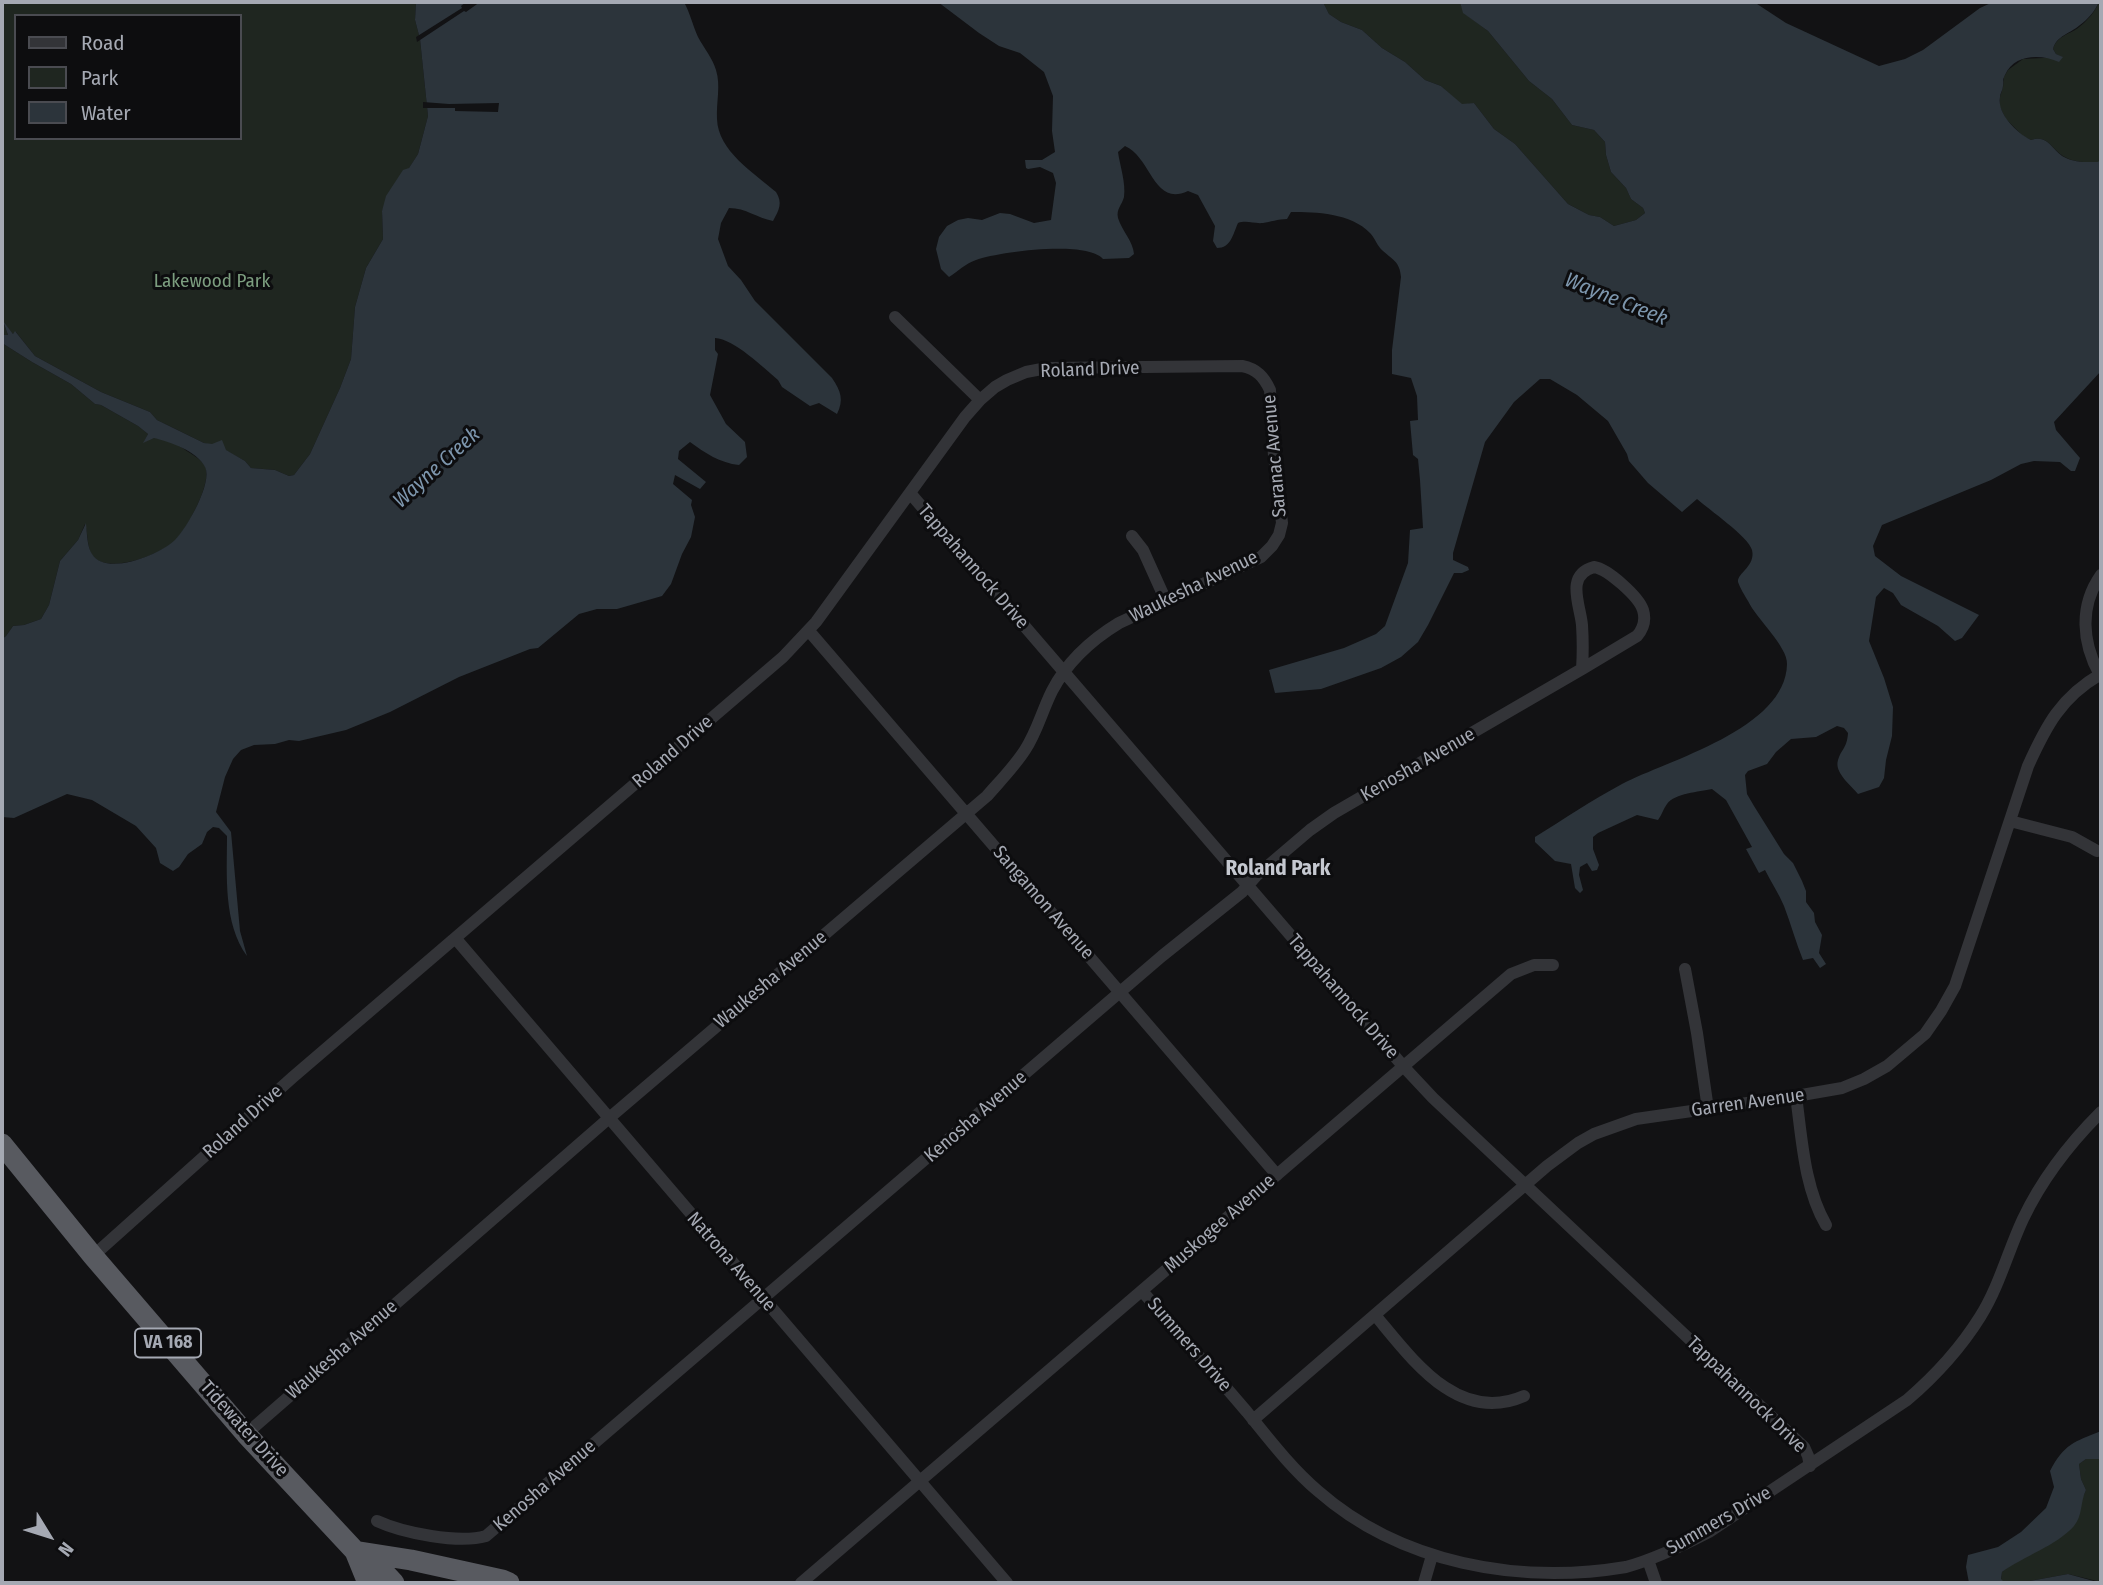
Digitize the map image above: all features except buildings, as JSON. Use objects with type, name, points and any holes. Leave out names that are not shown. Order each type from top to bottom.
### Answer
[{"type":"highway","name":"Tidewater Drive","points":[[2,1144],[93,1256],[246,1434],[355,1551],[382,1570],[394,1583]]},
{"type":"highway","name":"Tidewater Drive","points":[[355,1551],[368,1583]]},
{"type":"highway","points":[[355,1551],[411,1560],[509,1583]]},
{"type":"street","points":[[895,317],[980,400]]},
{"type":"street","name":"Roland Drive","points":[[93,1256],[293,1077],[783,657],[809,631],[965,417],[995,387],[1026,372],[1048,368],[1242,366],[1258,372],[1266,380]]},
{"type":"street","name":"Saranac Avenue","points":[[1266,380],[1270,390],[1283,515],[1280,532]]},
{"type":"street","name":"Tappahannock Drive","points":[[910,493],[1403,1066],[1433,1098],[1804,1447],[1810,1466]]},
{"type":"street","name":"Waukesha Avenue","points":[[246,1434],[608,1119],[966,814],[1007,775],[1025,751],[1051,692],[1063,672],[1083,649],[1119,623],[1261,557],[1272,547],[1280,532]]},
{"type":"street","points":[[1132,536],[1143,550],[1166,601]]},
{"type":"street","name":"Kenosha Avenue","points":[[377,1521],[400,1531],[427,1535],[467,1540],[486,1536],[1120,993],[1248,887],[1265,868],[1310,830],[1334,813],[1582,670],[1637,636],[1645,619],[1640,603],[1602,568],[1588,569],[1577,581],[1575,593],[1582,621],[1582,670]]},
{"type":"street","points":[[2101,575],[2091,592],[2085,629],[2087,646],[2101,674]]},
{"type":"street","name":"Sangamon Avenue","points":[[809,631],[1277,1175]]},
{"type":"street","name":"Garren Avenue","points":[[1253,1420],[1526,1184],[1578,1143],[1594,1134],[1636,1119],[1842,1087],[1887,1066],[1925,1034],[1955,986],[2028,766],[2043,734],[2053,716],[2076,692],[2101,674]]},
{"type":"street","points":[[2010,821],[2072,837],[2097,851]]},
{"type":"street","name":"Natrona Avenue","points":[[456,939],[1007,1583]]},
{"type":"street","name":"Muskogee Avenue","points":[[801,1583],[1511,974],[1534,965],[1553,965]]},
{"type":"street","points":[[1685,969],[1708,1109]]},
{"type":"street","points":[[1796,1096],[1813,1197],[1826,1225]]},
{"type":"street","name":"Summers Drive","points":[[1142,1291],[1297,1472],[1342,1511],[1390,1541],[1431,1559],[1463,1568],[1502,1574],[1549,1577],[1623,1567],[1648,1560],[1709,1532],[1907,1401],[1928,1382],[1950,1358],[1982,1314],[2038,1192],[2060,1158],[2101,1112]]},
{"type":"street","points":[[1375,1315],[1418,1366],[1463,1398],[1489,1404],[1504,1403],[1524,1396]]},
{"type":"street","points":[[1424,1583],[1431,1559]]},
{"type":"street","points":[[1648,1560],[1656,1583]]},
{"type":"green space","name":"Lakewood Park","points":[[2,2],[416,2],[415,20],[420,39],[428,116],[418,154],[382,211],[383,239],[366,268],[355,307],[351,359],[310,454],[294,475],[251,468],[245,461],[225,450],[157,420],[150,412],[101,392],[35,356],[16,332],[13,334],[4,324],[8,335],[2,335]]},
{"type":"green space","points":[[1323,2],[1460,2],[1464,13],[1488,31],[1529,81],[1552,99],[1572,125],[1594,130],[1605,142],[1611,172],[1645,213],[1636,220],[1614,226],[1568,204],[1515,144],[1494,129],[1474,103],[1462,105],[1441,86],[1425,80],[1362,30],[1329,14]]},
{"type":"green space","points":[[2099,2],[2101,159],[2099,162],[2077,161],[2065,157],[2042,139],[2031,140],[2023,136],[2006,119],[2000,107],[2000,97],[2008,70],[2023,59],[2062,57],[2053,49],[2055,45],[2060,38],[2085,22]]},
{"type":"green space","points":[[2,343],[71,384],[95,404],[138,426],[148,434],[144,442],[158,438],[181,447],[201,461],[207,473],[198,504],[181,534],[169,546],[159,551],[134,561],[99,561],[90,552],[85,524],[78,540],[60,561],[49,605],[41,619],[13,626],[2,639]]},
{"type":"green space","points":[[2086,1459],[2101,1459],[2101,1582],[2068,1574],[2005,1583],[2001,1580],[2002,1572],[2080,1503],[2086,1490],[2079,1464]]},
{"type":"water","name":"Wayne Creek","points":[[416,2],[684,2],[698,37],[716,70],[719,131],[730,151],[776,192],[780,203],[773,221],[729,208],[721,223],[718,239],[728,266],[755,301],[832,378],[841,400],[837,414],[819,403],[810,406],[782,387],[778,380],[740,349],[715,338],[715,350],[718,354],[710,395],[726,424],[745,442],[747,457],[739,465],[732,464],[713,457],[690,442],[679,451],[678,459],[706,482],[700,489],[675,475],[673,484],[692,500],[695,517],[691,537],[671,584],[662,596],[617,609],[597,609],[579,614],[538,648],[459,677],[390,712],[346,730],[299,741],[254,745],[241,750],[233,759],[225,777],[216,812],[231,832],[240,931],[247,956],[239,943],[230,914],[227,836],[219,828],[213,827],[207,832],[202,844],[188,854],[173,871],[160,863],[156,848],[136,826],[92,800],[67,794],[14,818],[2,817],[2,639],[13,626],[41,619],[49,605],[60,561],[78,540],[86,523],[89,547],[99,561],[121,563],[146,557],[168,546],[180,534],[202,494],[206,474],[201,461],[190,452],[154,438],[143,443],[148,434],[138,426],[95,404],[71,384],[2,343],[2,335],[8,335],[3,321],[13,334],[15,331],[35,356],[101,392],[150,412],[157,420],[204,443],[212,444],[222,440],[226,450],[245,461],[251,468],[294,475],[310,454],[351,359],[355,307],[366,268],[383,239],[382,211],[386,196],[403,170],[409,168],[418,154],[428,116],[420,39],[415,20]]},
{"type":"water","name":"Wayne Creek","points":[[938,2],[1323,2],[1329,14],[1362,30],[1425,80],[1441,86],[1462,104],[1474,103],[1494,129],[1515,144],[1568,204],[1614,226],[1636,220],[1645,213],[1611,172],[1605,142],[1594,130],[1572,125],[1552,99],[1529,81],[1488,31],[1463,13],[1460,2],[1754,2],[1786,23],[1879,66],[1905,59],[1923,50],[1980,8],[1993,2],[2099,2],[2086,20],[2055,44],[2053,49],[2056,54],[2063,57],[2059,62],[2036,57],[2015,63],[2004,77],[2000,97],[2005,116],[2014,128],[2026,137],[2046,141],[2064,157],[2072,160],[2098,162],[2101,159],[2101,371],[2054,422],[2056,430],[2080,458],[2075,471],[2060,462],[2034,461],[2021,464],[1991,480],[1882,525],[1873,546],[1875,556],[1901,576],[1979,615],[1962,638],[1955,641],[1938,626],[1901,605],[1893,593],[1884,588],[1876,597],[1869,641],[1893,707],[1892,736],[1884,778],[1879,787],[1858,794],[1838,770],[1838,760],[1848,733],[1837,726],[1816,737],[1791,739],[1767,764],[1748,771],[1745,775],[1747,794],[1802,881],[1806,902],[1814,913],[1815,922],[1822,935],[1819,953],[1826,964],[1820,968],[1813,958],[1803,960],[1777,892],[1765,870],[1759,873],[1746,849],[1752,847],[1726,800],[1712,789],[1676,797],[1667,804],[1658,820],[1637,815],[1598,833],[1593,837],[1593,849],[1599,865],[1597,870],[1592,871],[1587,863],[1580,867],[1583,890],[1580,893],[1575,888],[1571,864],[1555,861],[1535,842],[1535,837],[1611,790],[1694,753],[1746,724],[1767,707],[1782,687],[1786,657],[1752,608],[1738,582],[1753,556],[1744,538],[1697,499],[1682,512],[1648,483],[1629,461],[1608,421],[1577,395],[1550,379],[1540,379],[1514,402],[1485,442],[1453,553],[1453,560],[1469,570],[1454,573],[1418,642],[1401,657],[1381,668],[1321,689],[1275,693],[1269,670],[1344,648],[1376,634],[1385,626],[1408,563],[1410,530],[1423,528],[1418,459],[1413,455],[1410,421],[1418,420],[1417,396],[1411,378],[1392,374],[1392,350],[1401,277],[1399,268],[1362,226],[1322,213],[1291,212],[1287,219],[1238,223],[1228,243],[1217,248],[1213,241],[1215,226],[1198,195],[1188,191],[1176,194],[1167,192],[1160,187],[1134,152],[1125,146],[1118,152],[1124,180],[1124,197],[1118,215],[1133,249],[1134,254],[1129,258],[1103,259],[1094,253],[1079,250],[1022,251],[976,260],[949,277],[941,269],[936,249],[939,237],[947,226],[958,220],[982,220],[1000,213],[1034,223],[1051,220],[1056,183],[1053,173],[1040,167],[1028,169],[1025,160],[1042,160],[1055,152],[1052,131],[1053,96],[1044,72],[1020,53],[999,46],[979,33]]},
{"type":"water","points":[[2101,1431],[2101,1459],[2086,1459],[2079,1464],[2086,1490],[2074,1526],[2058,1539],[2002,1572],[2001,1579],[2005,1583],[1969,1583],[1966,1567],[1968,1555],[1998,1547],[2021,1532],[2046,1508],[2054,1487],[2050,1471],[2060,1455],[2077,1441]]},
{"type":"water","points":[[2068,1574],[2101,1583],[2019,1583]]},
{"type":"pier","points":[[466,2],[480,2],[417,42],[416,37],[462,8]]},
{"type":"pier","points":[[423,102],[499,103],[498,112],[423,108]]},
{"type":"district","name":"Roland Park","points":[[1278,869]]}]
